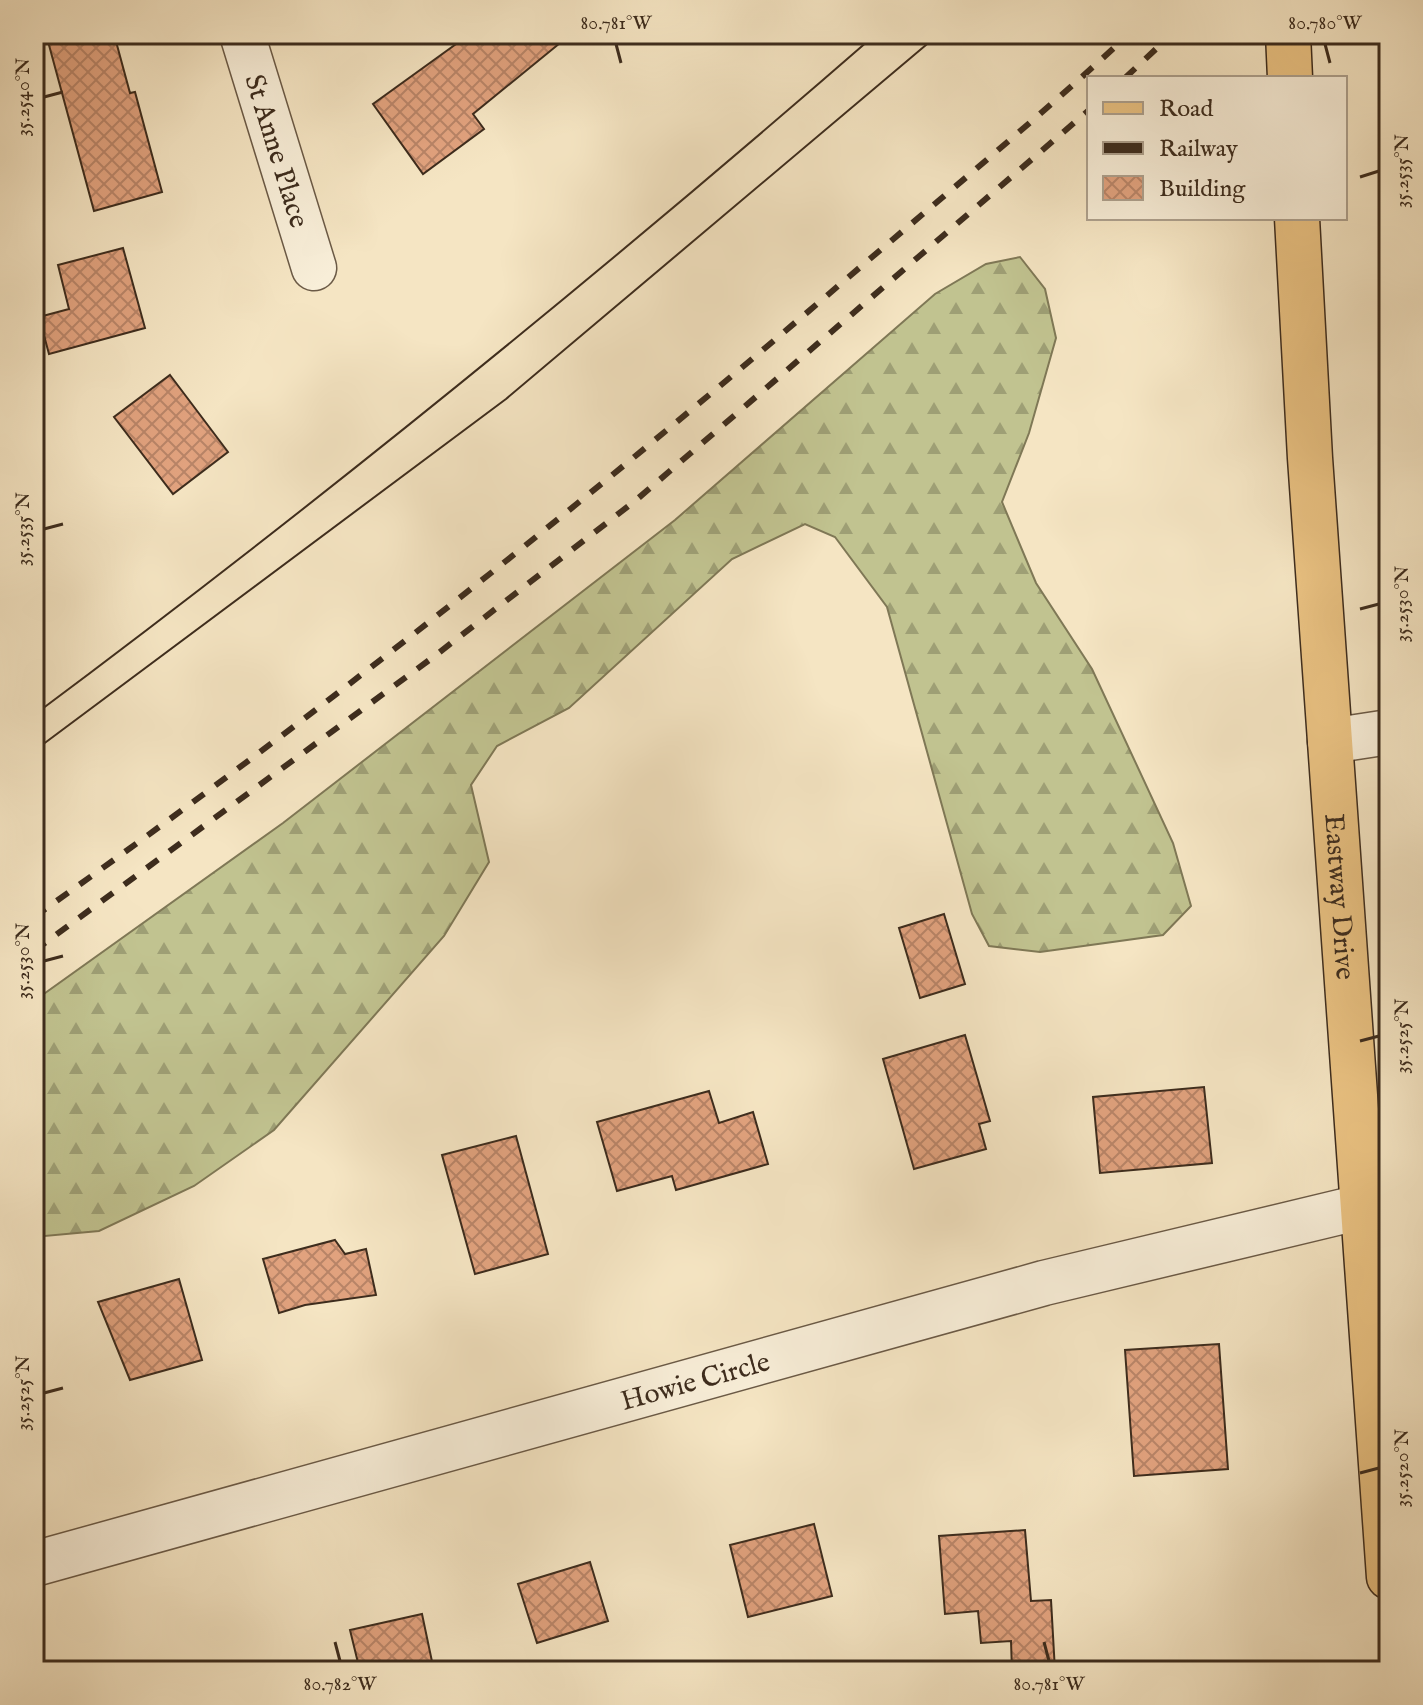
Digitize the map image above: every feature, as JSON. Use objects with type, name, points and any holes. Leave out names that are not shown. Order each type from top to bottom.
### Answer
[{"type":"main road","points":[[1288,34],[1290,76]]},
{"type":"main road","name":"Eastway Drive","points":[[1297,220],[1361,1207],[1389,1577]]},
{"type":"street","name":"St Anne Place","points":[[242,34],[314,268]]},
{"type":"street","points":[[1330,741],[1389,732]]},
{"type":"street","name":"Howie Circle","points":[[34,1564],[1044,1283],[1361,1207]]},
{"type":"green space","points":[[1020,257],[1045,289],[1056,338],[1029,433],[1002,502],[1036,583],[1092,669],[1173,843],[1191,906],[1163,935],[1040,952],[989,946],[972,914],[887,607],[835,537],[805,524],[732,559],[569,708],[497,746],[471,785],[489,862],[444,936],[274,1130],[194,1186],[99,1231],[34,1237],[34,1001],[283,823],[675,520],[935,294],[986,264]]},
{"type":"building","points":[[46,34],[114,34],[130,93],[135,92],[162,192],[94,211]]},
{"type":"building","points":[[470,34],[571,34],[473,114],[484,129],[423,174],[373,104]]},
{"type":"building","points":[[123,248],[145,328],[49,354],[39,317],[69,309],[58,265]]},
{"type":"building","points":[[170,375],[228,452],[173,494],[114,417]]},
{"type":"building","points":[[944,914],[965,984],[920,998],[899,928]]},
{"type":"building","points":[[965,1035],[990,1121],[979,1124],[986,1149],[914,1169],[883,1059]]},
{"type":"building","points":[[1204,1087],[1212,1163],[1100,1173],[1093,1097]]},
{"type":"building","points":[[709,1091],[719,1123],[753,1112],[768,1164],[676,1190],[672,1176],[617,1191],[597,1122]]},
{"type":"building","points":[[516,1136],[548,1254],[475,1274],[442,1155]]},
{"type":"building","points":[[335,1240],[345,1254],[366,1249],[376,1295],[305,1305],[279,1313],[263,1259]]},
{"type":"building","points":[[179,1279],[202,1360],[130,1380],[98,1302]]},
{"type":"building","points":[[1219,1344],[1228,1469],[1134,1476],[1125,1350]]},
{"type":"building","points":[[814,1524],[832,1596],[748,1617],[730,1545]]},
{"type":"building","points":[[1025,1530],[1031,1601],[1051,1600],[1055,1671],[1012,1671],[1011,1641],[981,1643],[978,1611],[945,1614],[939,1536]]},
{"type":"building","points":[[590,1562],[608,1621],[537,1643],[518,1584]]},
{"type":"building","points":[[422,1614],[434,1671],[360,1671],[350,1630]]},
{"type":"tram line","points":[[34,715],[249,551],[461,382],[876,34]]},
{"type":"tram line","points":[[34,751],[506,399],[939,34]]},
{"type":"railway","points":[[34,917],[239,768],[538,535],[830,293],[1129,34]]},
{"type":"railway","points":[[1127,76],[1172,34]]},
{"type":"railway","points":[[34,951],[432,658],[635,501],[1087,112]]}]
